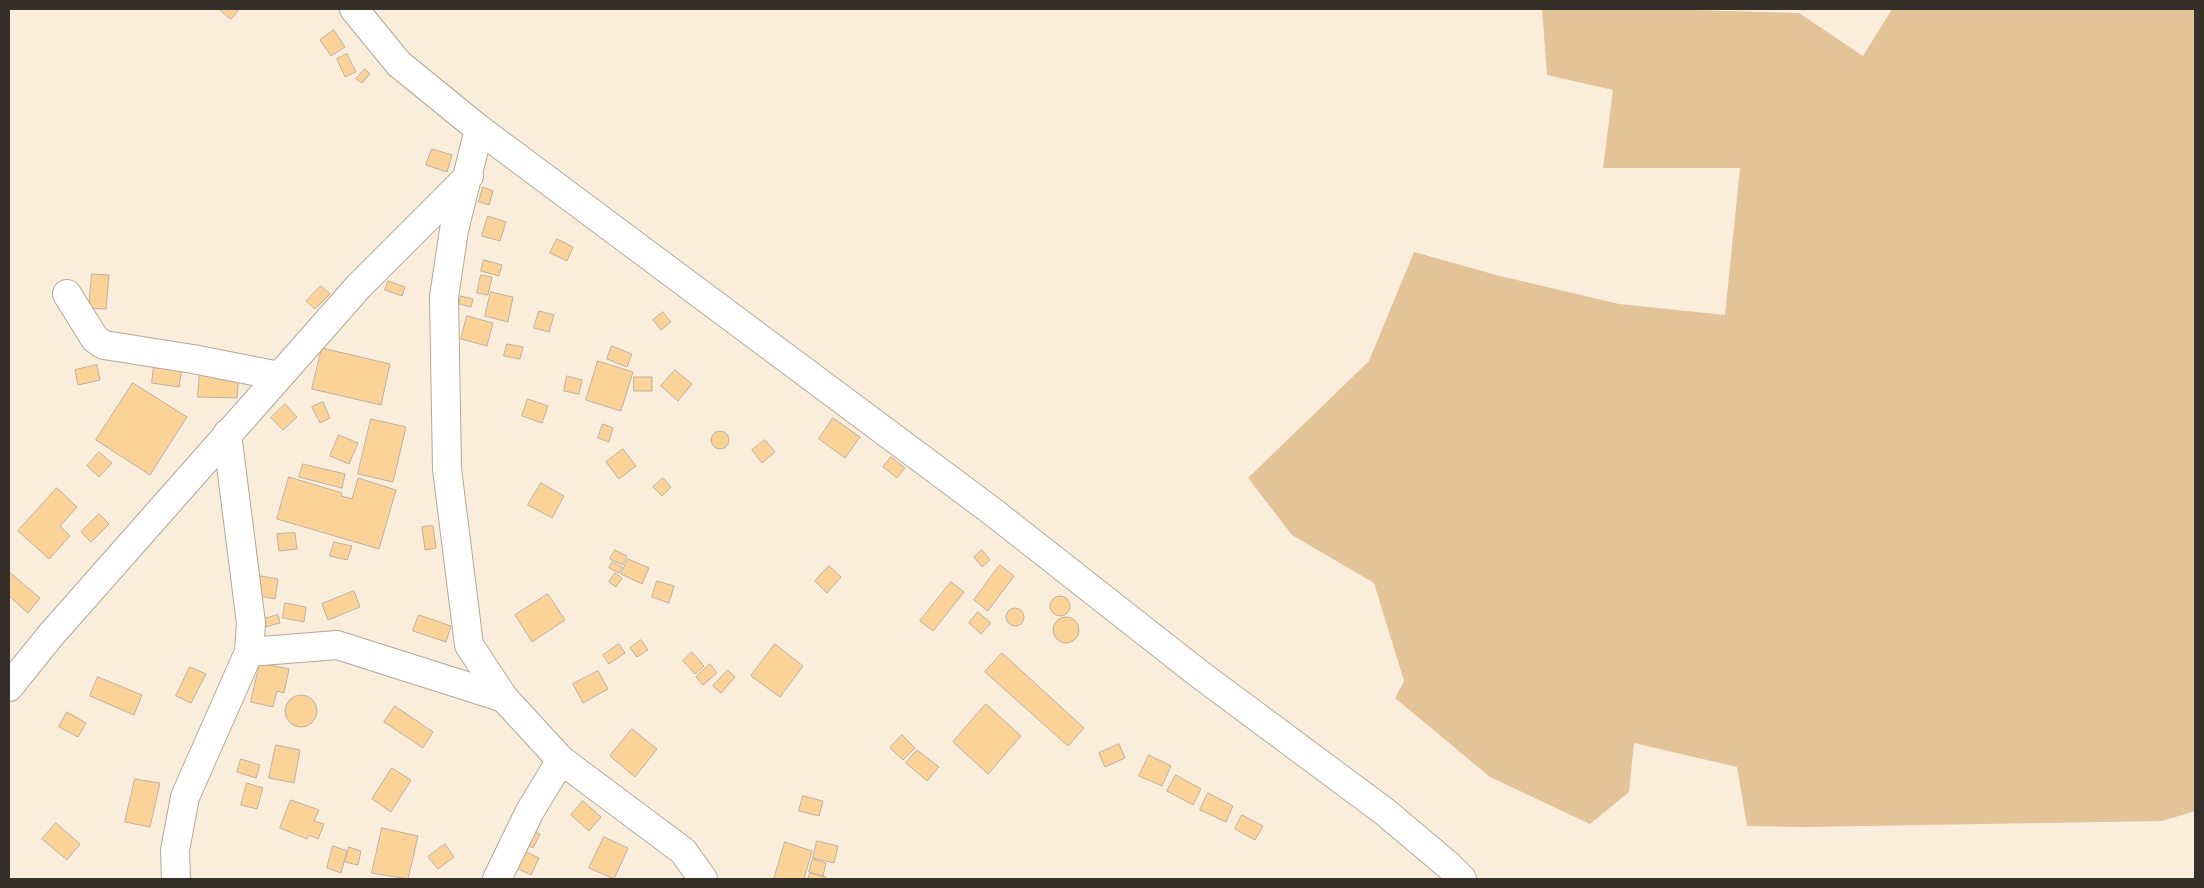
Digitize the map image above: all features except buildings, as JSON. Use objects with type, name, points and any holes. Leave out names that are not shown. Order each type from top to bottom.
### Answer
[{"type":"street","points":[[354,9],[399,64],[479,129],[993,512],[1198,673],[1384,812],[1462,879]]},
{"type":"street","points":[[479,129],[454,230],[444,297],[448,470],[469,645],[504,698],[561,760],[682,851],[703,879]]},
{"type":"street","points":[[9,687],[50,636],[359,286],[469,175]]},
{"type":"street","points":[[66,294],[95,339],[104,345],[193,359],[279,376]]},
{"type":"street","points":[[176,879],[175,850],[185,797],[250,652],[251,623],[227,434]]},
{"type":"street","points":[[250,652],[337,645],[504,698]]},
{"type":"street","points":[[497,879],[530,811],[561,760]]},
{"type":"shaded area","points":[[1542,9],[1655,9],[1799,13],[1863,56],[1892,9],[2195,9],[2195,811],[2162,821],[1804,827],[1747,826],[1737,767],[1634,743],[1629,792],[1590,824],[1490,777],[1395,698],[1404,681],[1374,583],[1292,535],[1248,478],[1369,361],[1414,252],[1500,276],[1619,304],[1725,315],[1740,168],[1603,168],[1613,90],[1547,75]]}]
